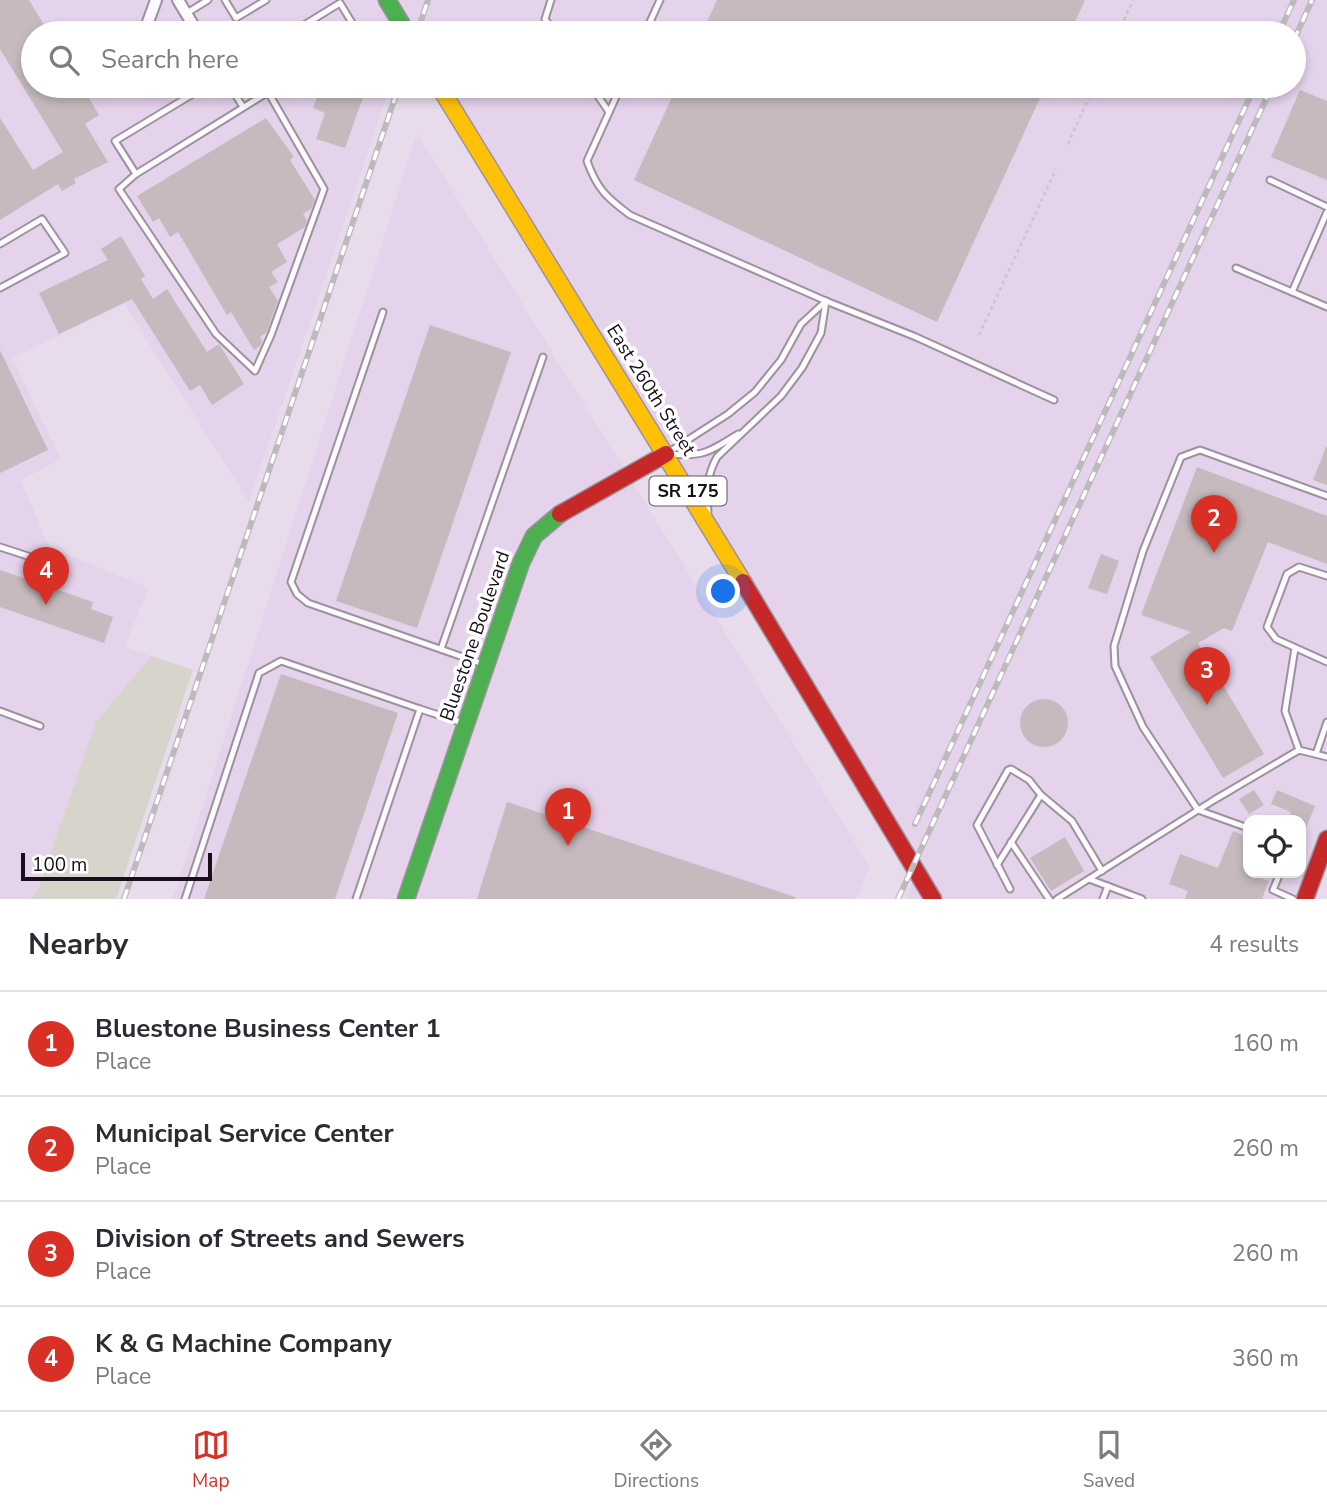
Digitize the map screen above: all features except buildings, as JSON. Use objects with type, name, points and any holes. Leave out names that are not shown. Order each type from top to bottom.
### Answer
[{"type":"main road","points":[[387,0],[400,21]]},
{"type":"main road","name":"East 260th Street","points":[[446,98],[666,454],[933,899]]},
{"type":"main road","name":"Bluestone Boulevard","points":[[406,899],[521,563],[534,536],[561,513],[666,454]]},
{"type":"main road","points":[[1305,899],[1327,839]]},
{"type":"street","points":[[148,21],[156,0]]},
{"type":"street","points":[[178,0],[191,21]]},
{"type":"lane","points":[[186,13],[208,0]]},
{"type":"lane","points":[[225,0],[236,18],[266,0]]},
{"type":"lane","points":[[546,21],[551,0]]},
{"type":"lane","points":[[650,21],[660,0]]},
{"type":"lane","points":[[311,21],[340,3],[352,21]]},
{"type":"lane","points":[[136,174],[116,141],[186,98]]},
{"type":"lane","points":[[237,98],[243,107]]},
{"type":"lane","points":[[258,98],[136,174],[120,189],[216,334],[255,371],[271,335],[324,189],[271,98]]},
{"type":"lane","points":[[599,98],[609,112]]},
{"type":"lane","points":[[615,98],[587,161],[594,180],[607,198],[630,215],[826,301],[916,337],[1054,400]]},
{"type":"lane","points":[[1270,180],[1327,209],[1324,228],[1292,292]]},
{"type":"lane","points":[[0,244],[42,219],[65,253],[0,288]]},
{"type":"lane","points":[[1237,268],[1327,307]]},
{"type":"lane","points":[[666,454],[728,414],[755,392],[781,360],[801,324],[826,301]]},
{"type":"lane","points":[[710,527],[707,481],[711,467],[717,457],[781,396],[802,368],[821,333],[826,301]]},
{"type":"lane","points":[[383,312],[291,582],[297,594],[308,603],[486,665]]},
{"type":"lane","points":[[441,649],[543,357]]},
{"type":"lane","points":[[666,454],[695,456],[706,453],[748,428]]},
{"type":"lane","points":[[1243,826],[1198,810],[1143,727],[1115,666],[1114,646],[1143,551],[1181,457],[1200,450],[1327,496]]},
{"type":"lane","points":[[0,547],[40,561]]},
{"type":"lane","points":[[1327,576],[1299,567],[1287,573],[1267,627],[1276,639],[1327,662]]},
{"type":"lane","points":[[1295,648],[1285,710],[1300,750]]},
{"type":"lane","points":[[185,899],[259,673],[281,661],[466,724]]},
{"type":"lane","points":[[356,899],[420,709]]},
{"type":"lane","points":[[0,711],[40,726]]},
{"type":"lane","points":[[1316,754],[1327,722]]},
{"type":"lane","points":[[1058,899],[1198,810],[1300,750],[1327,757]]},
{"type":"lane","points":[[1010,889],[977,825],[1008,769],[1029,780],[1041,795],[1072,821],[1102,871]]},
{"type":"lane","points":[[997,865],[1041,795]]},
{"type":"lane","points":[[1011,842],[1048,899]]},
{"type":"lane","points":[[1278,878],[1273,890],[1293,899]]},
{"type":"lane","points":[[1089,879],[1142,899]]},
{"type":"lane","points":[[1103,899],[1108,886]]},
{"type":"path","points":[[1123,21],[1133,0]]},
{"type":"path","points":[[1068,144],[1089,98]]},
{"type":"path","points":[[979,335],[1056,169]]},
{"type":"shaded area","points":[[0,0],[1327,0],[1327,839],[1305,899],[906,899],[916,872],[446,98],[1306,98],[1306,21],[21,21],[21,98],[386,98],[249,502],[124,304],[12,358],[61,459],[21,480],[49,547],[148,588],[125,647],[151,656],[96,722],[37,892],[31,899],[0,899]]},
{"type":"shaded area","points":[[417,133],[870,867],[856,899],[173,899]]},
{"type":"shaded area","points":[[151,656],[193,670],[116,899],[31,899],[37,892],[96,722]]},
{"type":"railway","points":[[421,21],[428,0]]},
{"type":"railway","points":[[1284,21],[1294,0]]},
{"type":"railway","points":[[1303,21],[1312,0]]},
{"type":"railway","points":[[124,899],[395,98]]},
{"type":"railway","points":[[915,824],[1249,98]]},
{"type":"railway","points":[[898,899],[1266,98]]},
{"type":"traffic: fast","points":[[387,0],[400,21]]},
{"type":"traffic: fast","points":[[406,899],[521,563],[534,536],[560,514]]},
{"type":"traffic: slow","points":[[446,98],[743,582]]},
{"type":"traffic: jam","points":[[560,514],[666,454]]},
{"type":"traffic: jam","points":[[743,582],[933,899]]},
{"type":"traffic: jam","points":[[1305,899],[1327,839]]},
{"type":"place","name":"Municipal Service Center","points":[[1214,553]]},
{"type":"place","name":"K & G Machine Company","points":[[46,605]]},
{"type":"place","name":"Division of Streets and Sewers","points":[[1207,705]]},
{"type":"place","name":"Bluestone Business Center 1","points":[[568,846]]}]
